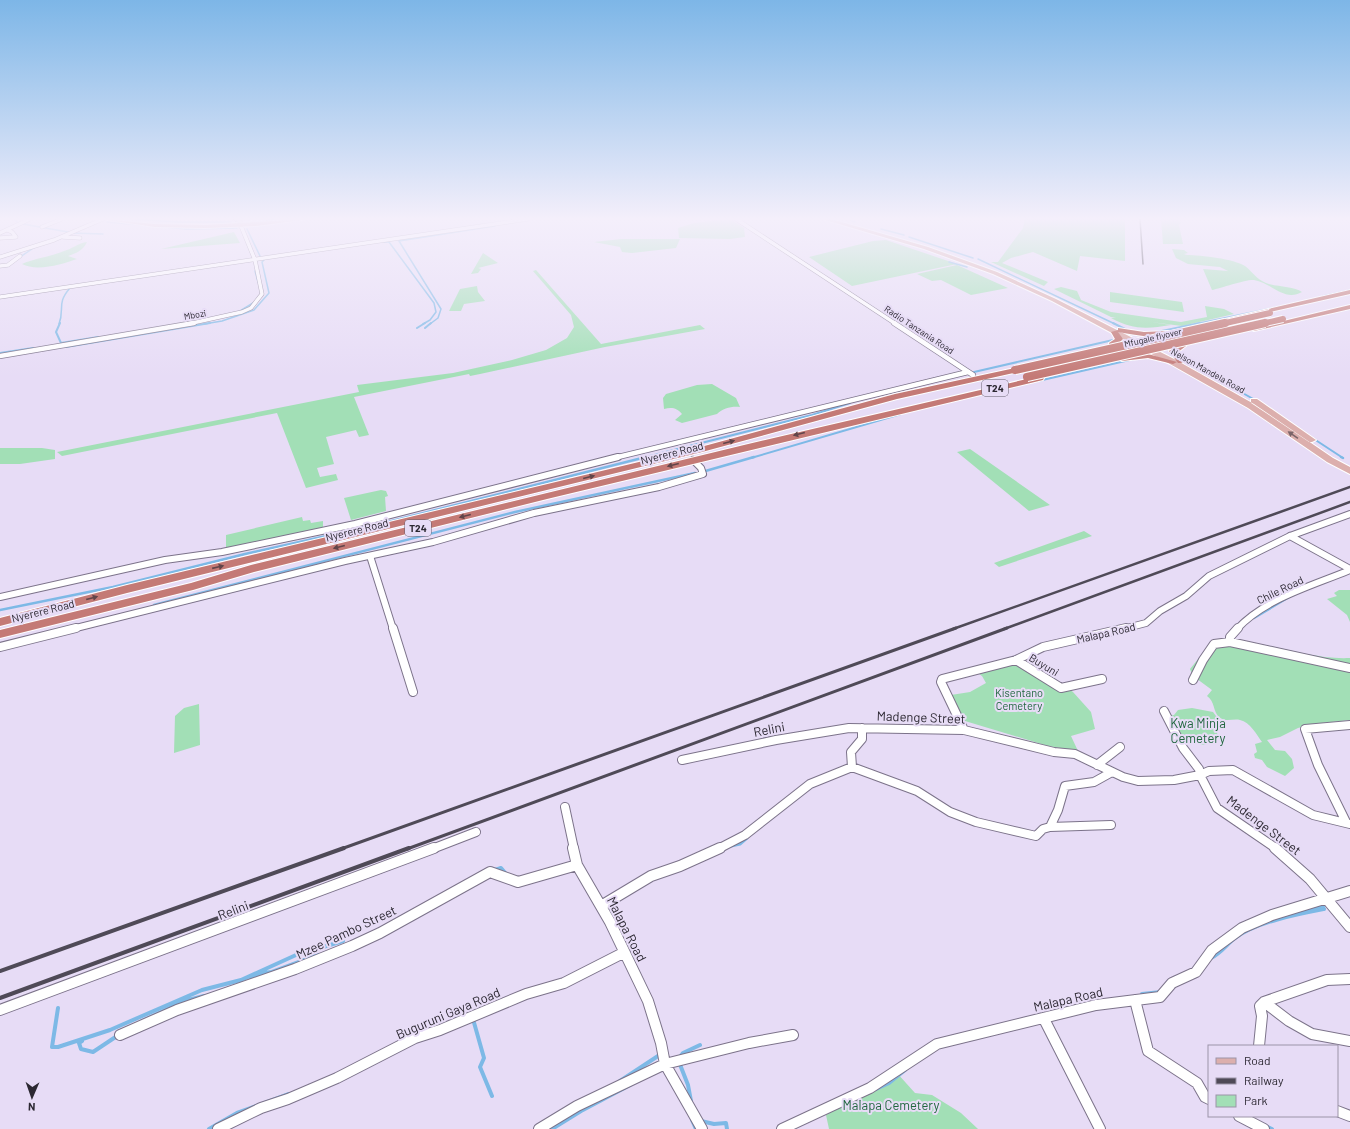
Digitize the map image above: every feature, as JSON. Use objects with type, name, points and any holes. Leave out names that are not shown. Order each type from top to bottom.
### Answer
[{"type":"highway","name":"T24","points":[[817,419],[892,394],[970,373],[1112,345],[1350,292]]},
{"type":"highway","name":"Mfugale flyover","points":[[817,419],[896,397],[1350,295]]},
{"type":"highway","name":"Mfugale flyover","points":[[837,424],[916,402],[1350,304]]},
{"type":"highway","name":"T24","points":[[837,424],[1350,307]]},
{"type":"highway","points":[[1112,345],[1118,339],[1118,331],[1144,334],[1168,332]]},
{"type":"highway","points":[[1177,362],[1173,351],[1182,346]]},
{"type":"highway","points":[[1122,359],[1148,356],[1177,362]]},
{"type":"highway","name":"Nyerere Road","points":[[0,622],[699,450],[817,419]]},
{"type":"highway","name":"Nyerere Road","points":[[0,634],[193,586],[251,569],[837,424]]},
{"type":"main road","name":"Nelson Mandela Road","points":[[991,272],[1118,331]]},
{"type":"main road","name":"Nelson Mandela Road","points":[[999,272],[1039,288],[1135,340],[1254,401],[1350,464]]},
{"type":"main road","name":"Nelson Mandela Road","points":[[1177,362],[1251,406],[1330,460],[1350,471]]},
{"type":"street","points":[[0,297],[174,272]]},
{"type":"street","name":"Mbozi","points":[[0,356],[206,321],[242,312],[251,308],[262,294],[257,272]]},
{"type":"street","name":"Radio Tanzania Road","points":[[816,272],[970,373]]},
{"type":"street","points":[[0,597],[166,560],[222,552],[355,524],[680,440],[970,373]]},
{"type":"street","points":[[0,647],[370,556],[433,542],[534,513],[659,487],[703,474],[701,468],[694,460]]},
{"type":"street","name":"Malapa Road","points":[[964,730],[941,680],[1016,660],[1043,647],[1146,624],[1160,611],[1186,596],[1209,576],[1290,536],[1350,514]]},
{"type":"street","points":[[1290,536],[1350,569]]},
{"type":"street","points":[[370,556],[413,692]]},
{"type":"street","name":"Chile Road","points":[[1230,642],[1230,637],[1243,623],[1272,603],[1350,569]]},
{"type":"street","points":[[1193,680],[1203,660],[1214,644],[1230,642],[1256,649],[1350,668]]},
{"type":"street","name":"Buyuni","points":[[1016,660],[1061,688],[1102,678]]},
{"type":"street","points":[[1164,711],[1183,748],[1199,769],[1200,775]]},
{"type":"street","points":[[1348,823],[1318,765],[1306,729],[1350,725]]},
{"type":"street","name":"Madenge Street","points":[[852,767],[851,752],[862,739],[862,728],[964,730],[1054,752],[1075,754],[1112,772],[1138,782],[1174,780],[1200,775],[1209,771],[1233,770],[1313,815],[1348,823]]},
{"type":"street","name":"Relini","points":[[682,760],[806,735],[862,728]]},
{"type":"street","points":[[1098,765],[1120,747]]},
{"type":"street","points":[[601,906],[651,876],[680,866],[745,835],[810,784],[852,767],[917,791],[950,812],[976,822],[1036,836],[1043,829],[1050,827],[1111,825]]},
{"type":"street","points":[[1050,827],[1058,810],[1065,786],[1094,782],[1112,772]]},
{"type":"street","name":"Madenge Street","points":[[1200,775],[1217,808],[1270,843],[1294,863],[1310,879],[1350,927]]},
{"type":"street","name":"Malapa Road","points":[[565,806],[577,865],[601,906],[648,1001],[661,1043],[665,1064],[702,1129]]},
{"type":"street","name":"Relini","points":[[0,1010],[476,832]]},
{"type":"street","name":"Mzee Pambo Street","points":[[120,1035],[177,1010],[295,969],[352,946],[380,933],[490,872],[498,873],[509,881],[518,882],[577,865]]},
{"type":"street","name":"Malapa Road","points":[[782,1129],[870,1088],[937,1044],[1044,1019],[1096,1005],[1160,997],[1169,985],[1189,978],[1202,967],[1203,961],[1228,937],[1258,920],[1327,901],[1350,891]]},
{"type":"street","name":"Buguruni Gaya Road","points":[[218,1129],[261,1108],[288,1099],[337,1078],[415,1038],[440,1030],[526,994],[564,983],[624,953]]},
{"type":"street","points":[[1259,1045],[1262,1016],[1260,1006],[1264,1002],[1327,980],[1350,980]]},
{"type":"street","points":[[1135,1000],[1148,1051],[1197,1083],[1208,1098]]},
{"type":"street","points":[[1264,1002],[1289,1021],[1312,1034],[1350,1041]]},
{"type":"street","points":[[1044,1019],[1100,1129]]},
{"type":"street","points":[[539,1129],[577,1106],[665,1064],[749,1043],[793,1036]]},
{"type":"street","points":[[1338,1111],[1350,1116]]},
{"type":"street","points":[[1240,1117],[1264,1129]]},
{"type":"green space","points":[[472,272],[479,272],[478,273],[471,274]]},
{"type":"green space","points":[[534,272],[537,272],[601,344],[700,325],[705,329],[605,347],[470,376],[469,374],[354,397],[369,435],[359,437],[356,430],[326,437],[334,464],[317,468],[320,477],[336,474],[338,480],[306,488],[277,413],[62,456],[57,452],[359,392],[357,385],[453,373],[512,360],[546,350],[567,338],[574,327],[571,315]]},
{"type":"green space","points":[[831,272],[920,272],[852,286]]},
{"type":"green space","points":[[927,272],[972,272],[1008,288],[971,295],[941,280],[932,281],[917,274]]},
{"type":"green space","points":[[1012,272],[1023,272],[1048,282],[1044,286]]},
{"type":"green space","points":[[1204,272],[1251,272],[1266,283],[1299,290],[1302,292],[1289,295],[1254,280],[1240,282],[1212,290]]},
{"type":"green space","points":[[477,286],[478,292],[485,301],[464,304],[461,311],[449,311],[460,289]]},
{"type":"green space","points":[[1061,287],[1077,291],[1081,300],[1111,312],[1181,322],[1207,317],[1205,306],[1224,309],[1234,314],[1182,326],[1151,322],[1171,325],[1147,328],[1133,327],[1111,318],[1116,317],[1111,317],[1054,289]]},
{"type":"green space","points":[[1110,292],[1182,302],[1184,312],[1110,302]]},
{"type":"green space","points":[[712,384],[736,398],[740,407],[728,408],[717,414],[682,423],[675,420],[682,414],[678,410],[672,408],[664,409],[663,398],[666,394],[697,385]]},
{"type":"green space","points":[[0,448],[42,448],[55,450],[55,459],[20,464],[0,464]]},
{"type":"green space","points":[[970,449],[1050,505],[1029,511],[957,452]]},
{"type":"green space","points":[[381,490],[386,491],[388,496],[385,497],[386,511],[351,520],[344,498]]},
{"type":"green space","points":[[302,517],[303,521],[310,520],[311,523],[323,521],[323,527],[226,549],[226,535]]},
{"type":"green space","points":[[1084,531],[1092,536],[999,567],[994,563]]},
{"type":"green space","points":[[1339,590],[1350,590],[1350,622],[1347,615],[1327,599],[1337,596],[1334,593]]},
{"type":"green space","points":[[1223,640],[1255,643],[1318,656],[1350,658],[1350,720],[1313,724],[1298,728],[1280,737],[1267,740],[1275,750],[1285,751],[1292,759],[1294,768],[1285,776],[1267,767],[1262,760],[1255,758],[1254,754],[1257,752],[1255,744],[1262,742],[1253,729],[1244,721],[1224,720],[1219,717],[1210,698],[1207,696],[1212,690],[1193,676],[1190,669],[1207,648]]},
{"type":"green space","name":"Kisentano Cemetery","points":[[1019,658],[1048,674],[1073,692],[1091,712],[1095,729],[1071,736],[1078,751],[1048,746],[965,721],[956,709],[951,695],[970,692],[986,683],[982,676],[975,671]]},
{"type":"green space","points":[[199,704],[200,745],[174,753],[175,716],[184,708]]},
{"type":"green space","name":"Kwa Minja Cemetery","points":[[1192,708],[1213,712],[1219,720],[1211,721],[1218,735],[1205,745],[1182,741],[1169,716],[1174,715],[1178,710]]},
{"type":"green space","name":"Malapa Cemetery","points":[[897,1073],[915,1093],[932,1095],[961,1113],[978,1129],[829,1129],[826,1115]]},
{"type":"waterway","points":[[255,272],[258,282]]},
{"type":"waterway","points":[[66,347],[222,321],[254,310],[269,293],[264,272]]},
{"type":"waterway","points":[[411,272],[434,303],[436,312],[430,320],[423,324]]},
{"type":"waterway","points":[[418,272],[441,309],[438,318],[430,324]]},
{"type":"waterway","points":[[1005,272],[1115,324]]},
{"type":"waterway","points":[[59,324],[61,319],[63,298],[70,288]]},
{"type":"waterway","points":[[1323,296],[1350,290]]},
{"type":"waterway","points":[[1195,324],[1301,302]]},
{"type":"waterway","points":[[240,311],[253,303]]},
{"type":"waterway","points":[[60,323],[56,332],[61,343],[98,337]]},
{"type":"waterway","points":[[417,328],[425,323]]},
{"type":"waterway","points":[[425,328],[431,323]]},
{"type":"waterway","points":[[1157,332],[1200,323]]},
{"type":"waterway","points":[[1115,324],[1127,330]]},
{"type":"waterway","points":[[974,372],[1113,340]]},
{"type":"waterway","points":[[0,353],[33,348]]},
{"type":"waterway","points":[[1181,358],[1255,400]]},
{"type":"waterway","points":[[1038,381],[1134,359]]},
{"type":"waterway","points":[[642,458],[812,415],[850,403]]},
{"type":"waterway","points":[[751,458],[901,414]]},
{"type":"waterway","points":[[1314,439],[1343,458],[1341,457]]},
{"type":"waterway","points":[[0,610],[113,587],[245,554],[376,525],[646,457]]},
{"type":"waterway","points":[[702,472],[754,457]]},
{"type":"waterway","points":[[154,605],[515,512],[695,473]]},
{"type":"waterway","points":[[1254,618],[1289,597]]},
{"type":"waterway","points":[[731,846],[740,844],[747,838]]},
{"type":"waterway","points":[[495,870],[501,868],[506,874]]},
{"type":"waterway","points":[[611,916],[612,903]]},
{"type":"waterway","points":[[1322,905],[1327,904]]},
{"type":"waterway","points":[[1211,958],[1218,954],[1235,938],[1254,927],[1278,919],[1324,909],[1322,905]]},
{"type":"waterway","points":[[1291,914],[1322,905]]},
{"type":"waterway","points":[[58,1008],[52,1047],[58,1047],[110,1030],[202,990],[241,980],[296,955],[343,941]]},
{"type":"waterway","points":[[251,979],[263,973],[272,972],[318,955]]},
{"type":"waterway","points":[[1142,994],[1161,992]]},
{"type":"waterway","points":[[142,1021],[188,1000],[204,996]]},
{"type":"waterway","points":[[473,1019],[484,1058],[480,1067],[492,1096]]},
{"type":"waterway","points":[[82,1041],[79,1043],[81,1049],[93,1052],[117,1036]]},
{"type":"waterway","points":[[680,1057],[683,1053],[700,1045]]},
{"type":"waterway","points":[[620,1081],[661,1054]]},
{"type":"waterway","points":[[679,1062],[688,1085],[691,1101]]},
{"type":"waterway","points":[[876,1089],[889,1083],[905,1070]]},
{"type":"waterway","points":[[552,1129],[581,1111],[630,1085]]},
{"type":"waterway","points":[[209,1129],[237,1113],[289,1094]]},
{"type":"waterway","points":[[692,1120],[696,1129]]},
{"type":"waterway","points":[[701,1121],[714,1124],[726,1123],[727,1129]]},
{"type":"waterway","points":[[1265,1126],[1272,1129]]},
{"type":"railway","points":[[953,629],[1350,487]]},
{"type":"railway","points":[[1004,629],[1350,502]]},
{"type":"railway","points":[[341,849],[956,628]]},
{"type":"railway","points":[[407,849],[1007,628]]},
{"type":"railway","points":[[0,971],[344,848]]},
{"type":"railway","points":[[0,998],[409,848]]}]
